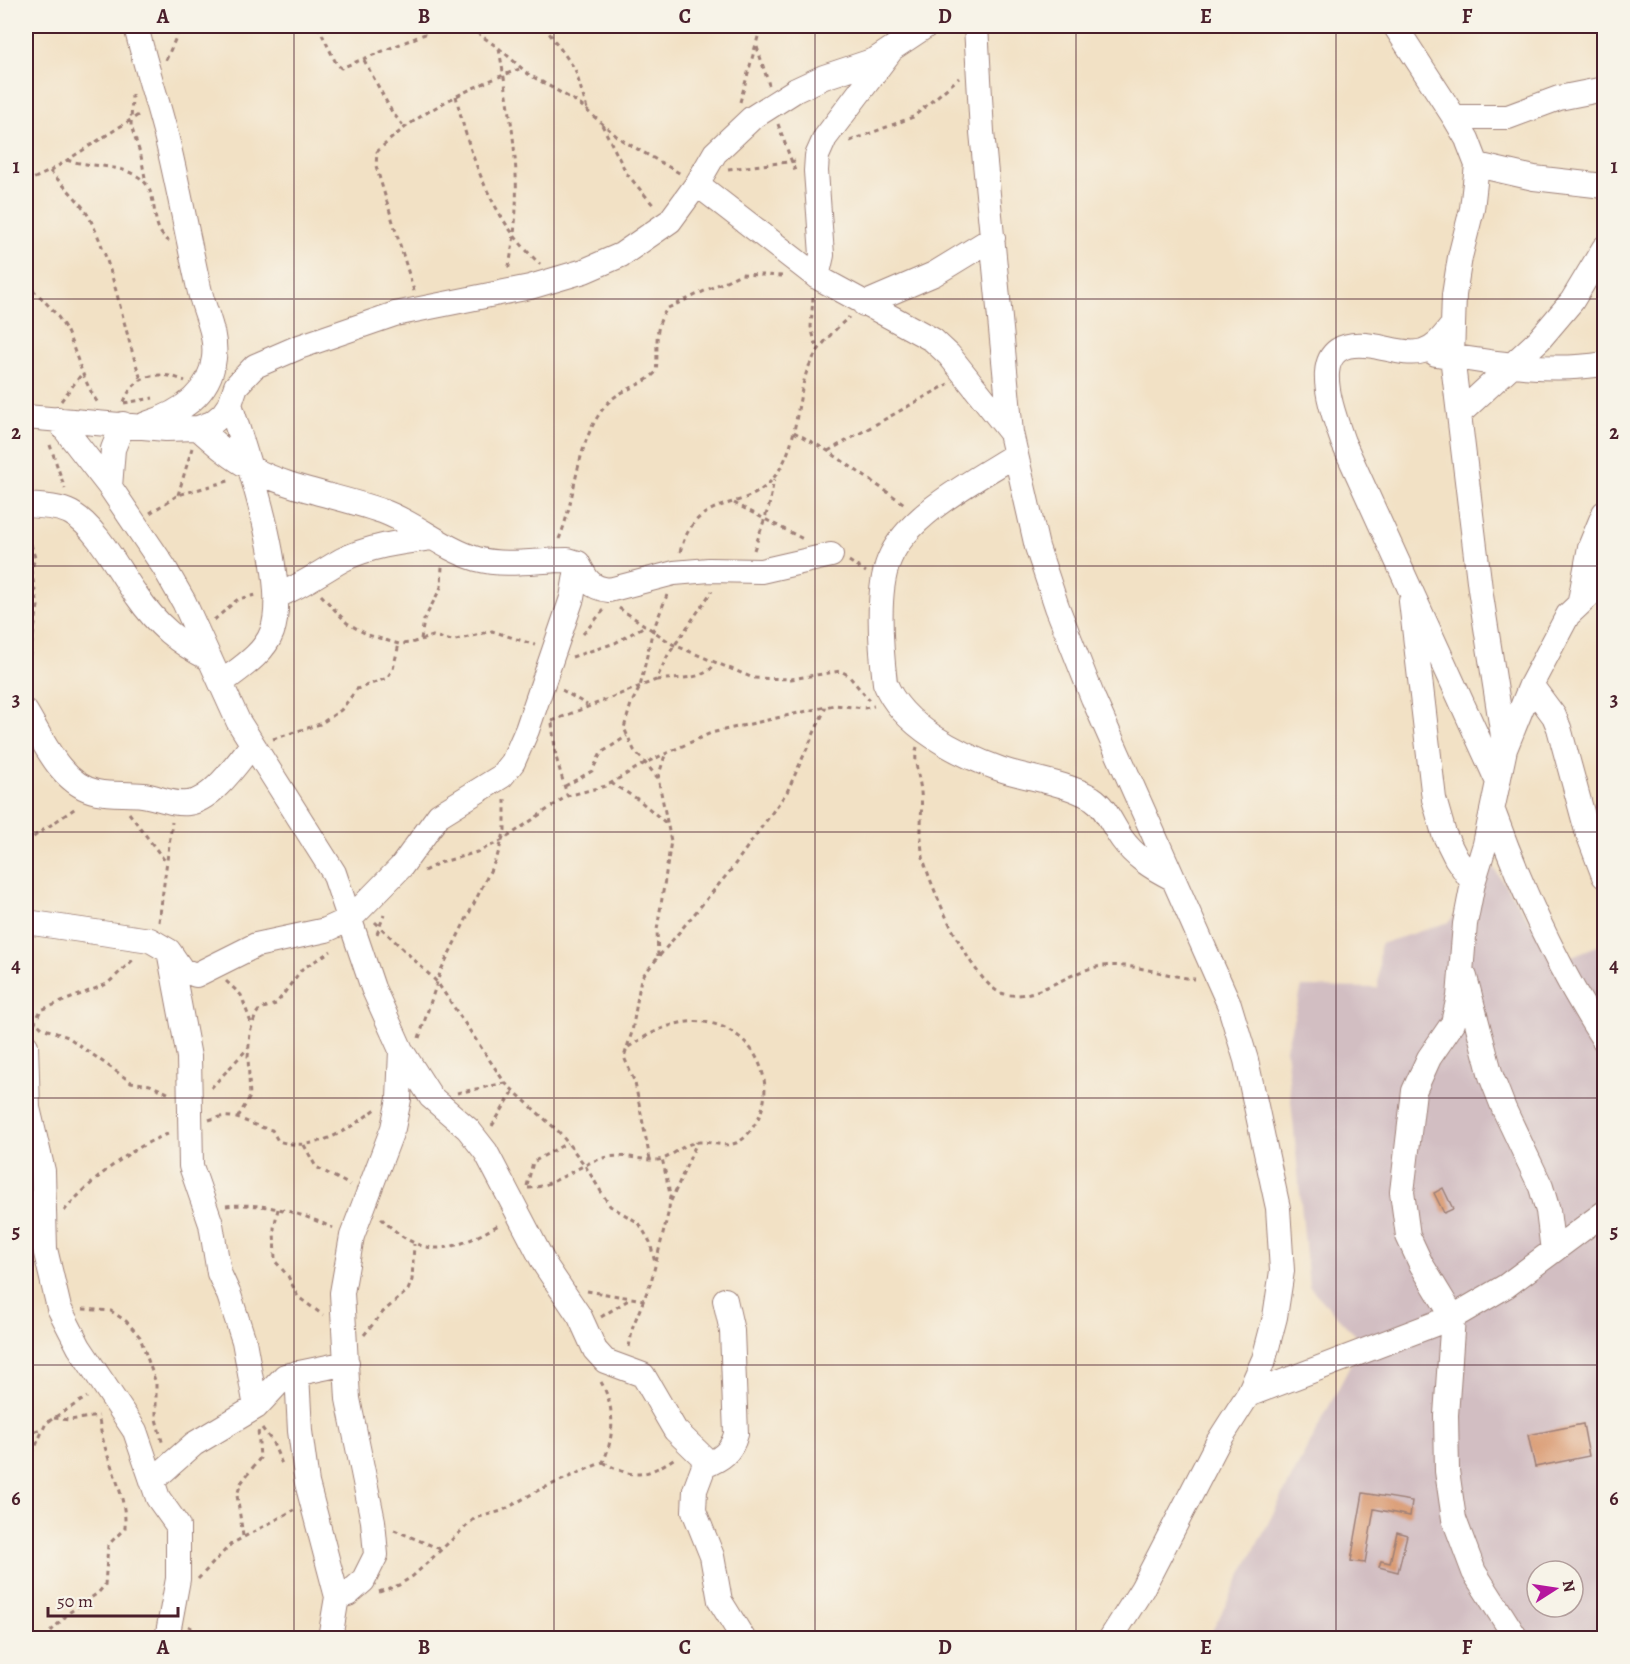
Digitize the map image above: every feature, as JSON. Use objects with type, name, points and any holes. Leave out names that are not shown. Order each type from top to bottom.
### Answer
[{"type":"street","points":[[26,417],[55,419],[126,414],[170,417],[186,406],[200,391],[214,359],[213,330],[200,292],[178,187],[148,93],[136,26]]},
{"type":"street","points":[[126,414],[166,429],[200,430],[217,419],[230,404],[236,386],[255,366],[353,327],[420,308],[557,280],[621,255],[670,220],[715,153],[734,133],[772,104],[824,76],[875,60],[926,26]]},
{"type":"street","points":[[976,26],[982,132],[1013,444],[1037,547],[1056,607],[1093,698],[1219,980],[1246,1060],[1278,1208],[1282,1271],[1275,1317],[1264,1359],[1248,1395],[1218,1442],[1142,1589],[1112,1638]]},
{"type":"street","points":[[1395,26],[1467,139],[1477,165],[1476,187],[1460,257],[1451,327],[1452,356],[1491,667],[1505,749]]},
{"type":"street","points":[[817,277],[822,255],[817,156],[825,138],[890,52]]},
{"type":"street","points":[[1454,117],[1508,117],[1558,98],[1605,89]]},
{"type":"street","points":[[1477,165],[1534,178],[1605,186]]},
{"type":"street","points":[[701,177],[817,277],[864,304],[912,326],[933,340],[966,375],[1013,444]]},
{"type":"street","points":[[864,304],[934,274],[993,238]]},
{"type":"street","points":[[1459,414],[1539,340],[1572,301],[1605,248]]},
{"type":"street","points":[[1422,352],[1438,343],[1451,327]]},
{"type":"street","points":[[1497,780],[1343,442],[1331,406],[1327,372],[1330,357],[1339,348],[1353,345],[1452,356],[1511,367],[1568,368],[1605,364]]},
{"type":"street","points":[[221,682],[262,648],[267,641],[276,618],[277,596],[267,534],[230,404]]},
{"type":"street","points":[[111,488],[113,449],[126,414]]},
{"type":"street","points":[[55,419],[111,488],[174,585],[199,632],[252,745],[334,873],[354,917],[373,988],[404,1056],[431,1097],[468,1130],[518,1193],[545,1265],[562,1289],[595,1350],[605,1361],[643,1375],[675,1430],[698,1456],[723,1458],[733,1447],[736,1434],[732,1331],[725,1300]]},
{"type":"street","points":[[200,430],[250,472],[388,514],[411,524],[440,543],[478,559],[568,560],[578,563],[591,586],[598,589],[609,590],[674,573],[761,571],[831,555]]},
{"type":"street","points":[[1013,444],[923,517],[898,542],[888,560],[882,585],[885,683],[898,707],[929,732],[955,748],[1001,769],[1085,795],[1103,808],[1123,841],[1140,859],[1172,878]]},
{"type":"street","points":[[26,505],[69,512],[94,535],[136,596],[166,632],[184,646],[210,658]]},
{"type":"street","points":[[1580,601],[1590,547],[1605,513]]},
{"type":"street","points":[[277,596],[311,581],[360,552],[440,543]]},
{"type":"street","points":[[181,1006],[206,972],[232,955],[256,945],[326,930],[354,917],[401,867],[439,815],[502,776],[513,762],[527,730],[572,598],[578,563]]},
{"type":"street","points":[[1516,1638],[1474,1572],[1454,1519],[1447,1470],[1446,1415],[1453,1317],[1421,1264],[1408,1236],[1402,1192],[1414,1091],[1429,1058],[1453,1023],[1462,969],[1465,924],[1473,883],[1493,811],[1497,780],[1505,749],[1531,685],[1554,639],[1580,601],[1605,581]]},
{"type":"street","points":[[1410,587],[1434,799],[1444,834],[1456,858],[1473,883]]},
{"type":"street","points":[[1531,685],[1550,710],[1559,728],[1587,831],[1605,876]]},
{"type":"street","points":[[26,712],[63,771],[74,782],[86,789],[117,794],[144,795],[175,802],[199,800],[231,770],[252,745]]},
{"type":"street","points":[[1493,811],[1508,853],[1557,959],[1605,1040]]},
{"type":"street","points":[[26,922],[160,945],[182,970],[189,974],[206,972]]},
{"type":"street","points":[[160,945],[181,1006],[189,1057],[189,1119],[194,1179],[206,1208],[219,1273],[230,1295],[250,1363],[256,1407]]},
{"type":"street","points":[[1462,969],[1491,1076],[1541,1187],[1548,1211],[1553,1251]]},
{"type":"street","points":[[26,1046],[30,1117],[43,1171],[44,1233],[48,1267],[58,1308],[79,1347],[135,1431],[156,1478],[162,1506],[178,1526],[179,1562],[174,1608],[167,1638]]},
{"type":"street","points":[[342,1595],[363,1581],[376,1555],[372,1521],[348,1399],[347,1363],[343,1349],[342,1293],[352,1236],[364,1200],[386,1152],[399,1099],[404,1056]]},
{"type":"street","points":[[1248,1395],[1453,1317],[1506,1286],[1605,1213]]},
{"type":"street","points":[[156,1478],[194,1444],[256,1407],[285,1376],[347,1363]]},
{"type":"street","points":[[297,1373],[300,1431],[307,1483],[342,1595],[330,1638]]},
{"type":"street","points":[[698,1456],[694,1511],[712,1556],[720,1601],[743,1638]]},
{"type":"path","points":[[26,182],[50,171],[130,121],[148,93],[181,26]]},
{"type":"path","points":[[318,26],[338,67],[346,68],[425,34],[428,32],[428,26]]},
{"type":"path","points":[[460,26],[476,32],[498,47],[522,68],[587,111],[636,149],[701,177],[790,162]]},
{"type":"path","points":[[544,26],[575,69],[587,111]]},
{"type":"path","points":[[734,133],[761,26]]},
{"type":"path","points":[[498,47],[515,139],[518,195],[509,267],[502,292]]},
{"type":"path","points":[[757,47],[790,162],[796,172]]},
{"type":"path","points":[[364,60],[392,112],[405,128]]},
{"type":"path","points":[[846,143],[913,117],[949,84],[978,66]]},
{"type":"path","points":[[420,308],[376,166],[377,152],[405,128],[456,96],[522,68]]},
{"type":"path","points":[[148,93],[130,121],[146,183],[154,198],[160,234],[172,245]]},
{"type":"path","points":[[456,96],[471,153],[483,182],[512,236],[557,280]]},
{"type":"path","points":[[601,122],[636,187],[670,220]]},
{"type":"path","points":[[67,160],[130,172],[146,183]]},
{"type":"path","points":[[50,171],[80,202],[89,217],[105,256],[141,379]]},
{"type":"path","points":[[550,560],[569,515],[582,453],[603,410],[612,399],[644,382],[656,372],[657,335],[663,314],[668,308],[741,274],[784,276]]},
{"type":"path","points":[[817,277],[811,320],[817,350]]},
{"type":"path","points":[[26,284],[60,319],[68,333],[81,375],[99,405]]},
{"type":"path","points":[[656,680],[674,645],[700,607],[730,571],[749,562],[765,518],[775,478],[787,457],[807,371],[817,350],[864,304]]},
{"type":"path","points":[[69,512],[66,492],[50,446],[59,404],[81,375]]},
{"type":"path","points":[[828,452],[913,401],[966,375]]},
{"type":"path","points":[[126,414],[134,384],[141,379],[164,376],[180,379],[200,391]]},
{"type":"path","points":[[126,414],[157,398]]},
{"type":"path","points":[[92,406],[107,404]]},
{"type":"path","points":[[178,495],[187,460],[200,430]]},
{"type":"path","points":[[794,432],[828,452],[923,517]]},
{"type":"path","points":[[136,527],[156,507],[178,495],[250,472]]},
{"type":"path","points":[[658,778],[627,736],[626,719],[640,687],[652,633],[674,573],[684,537],[693,521],[703,513],[755,493],[775,478]]},
{"type":"path","points":[[732,502],[831,555],[860,567],[882,585]]},
{"type":"path","points":[[26,527],[35,558],[31,571],[38,596],[26,678]]},
{"type":"path","points":[[421,639],[424,620],[441,587],[443,563],[440,543]]},
{"type":"path","points":[[311,581],[347,623],[368,635],[399,644],[433,636],[452,641],[492,631],[524,640],[552,658],[615,643],[643,627]]},
{"type":"path","points":[[199,632],[243,597],[277,596]]},
{"type":"path","points":[[420,874],[439,863],[477,852],[502,840],[567,796],[611,783],[645,763],[719,731],[826,707],[846,705],[864,708],[878,705],[869,700],[848,675],[841,671],[800,678],[762,678],[715,663],[652,633],[612,602],[580,637]]},
{"type":"path","points":[[26,614],[35,622]]},
{"type":"path","points":[[252,745],[310,729],[341,710],[357,689],[387,678],[393,669],[399,644]]},
{"type":"path","points":[[527,730],[656,680],[701,675],[712,669],[715,663]]},
{"type":"path","points":[[557,688],[587,705]]},
{"type":"path","points":[[650,1159],[635,1083],[624,1057],[632,1032],[641,978],[730,871],[787,792],[826,707]]},
{"type":"path","points":[[552,721],[556,757],[567,796]]},
{"type":"path","points":[[929,732],[916,751],[921,790],[921,844],[924,862],[953,930],[968,958],[989,985],[1001,993],[1017,995],[1036,991],[1093,967],[1112,966],[1136,967],[1178,977],[1219,980]]},
{"type":"path","points":[[564,786],[592,771],[601,753],[627,736]]},
{"type":"path","points":[[658,956],[657,930],[671,849],[658,778],[665,755]]},
{"type":"path","points":[[404,1056],[418,1041],[437,982],[457,942],[468,913],[491,873],[502,840],[506,795],[502,776]]},
{"type":"path","points":[[611,783],[639,800],[668,826]]},
{"type":"path","points":[[26,842],[73,810],[86,789]]},
{"type":"path","points":[[117,794],[165,861]]},
{"type":"path","points":[[35,1023],[41,1010],[107,984],[160,945],[159,919],[165,861],[175,802]]},
{"type":"path","points":[[238,1118],[250,1097],[249,1047],[252,1024],[260,1009],[276,1004],[282,999],[293,980],[309,964],[338,946],[354,917],[437,982],[505,1083],[545,1118],[567,1143],[584,1164],[609,1206],[633,1219],[645,1231],[655,1263]]},
{"type":"path","points":[[206,972],[237,989],[252,1024]]},
{"type":"path","points":[[26,1012],[35,1023],[47,1031],[68,1037],[131,1082],[160,1088],[189,1119]]},
{"type":"path","points":[[518,1193],[543,1186],[584,1164],[628,1155],[650,1159],[662,1158],[678,1148],[698,1142],[735,1144],[750,1132],[764,1106],[767,1094],[763,1068],[755,1054],[732,1032],[703,1022],[660,1028],[626,1049]]},
{"type":"path","points":[[44,1233],[68,1206],[127,1156],[189,1119],[249,1047]]},
{"type":"path","points":[[431,1097],[505,1083]]},
{"type":"path","points":[[481,1145],[513,1092]]},
{"type":"path","points":[[189,1119],[232,1115],[255,1126],[272,1130],[278,1142],[304,1145],[346,1132],[380,1107],[399,1099]]},
{"type":"path","points":[[634,1370],[629,1338],[644,1300],[670,1202],[698,1142]]},
{"type":"path","points":[[304,1145],[316,1167],[348,1182],[393,1230],[414,1244],[429,1249],[447,1247],[502,1222],[533,1162],[567,1143]]},
{"type":"path","points":[[662,1158],[670,1202]]},
{"type":"path","points":[[206,1208],[237,1205],[278,1209],[313,1218],[352,1236]]},
{"type":"path","points":[[278,1209],[274,1228],[275,1262],[288,1276],[298,1297],[344,1329]]},
{"type":"path","points":[[502,1222],[506,1233]]},
{"type":"path","points":[[347,1363],[361,1337],[382,1312],[408,1290],[412,1280],[414,1244]]},
{"type":"path","points":[[562,1289],[644,1300]]},
{"type":"path","points":[[588,1335],[607,1311],[632,1298]]},
{"type":"path","points":[[80,1309],[111,1311],[126,1321],[140,1337],[156,1383],[156,1419],[163,1440],[156,1478]]},
{"type":"path","points":[[342,1595],[361,1595],[399,1585],[425,1567],[482,1515],[502,1511],[537,1491],[603,1462],[611,1436],[611,1408],[607,1392],[596,1373]]},
{"type":"path","points":[[26,1434],[41,1429],[98,1389],[98,1375]]},
{"type":"path","points":[[44,1638],[70,1612],[98,1593],[105,1585],[108,1545],[125,1528],[124,1504],[102,1441],[99,1410]]},
{"type":"path","points":[[54,1418],[69,1420],[99,1416]]},
{"type":"path","points":[[243,1536],[237,1495],[241,1483],[260,1458],[257,1420],[273,1441],[285,1469]]},
{"type":"path","points":[[26,1460],[33,1452],[41,1429]]},
{"type":"path","points":[[603,1462],[629,1475],[641,1475],[698,1456]]},
{"type":"path","points":[[174,1608],[206,1568],[243,1536],[295,1509],[302,1502],[307,1483]]},
{"type":"path","points":[[372,1521],[441,1550]]},
{"type":"shaded area","points":[[1493,867],[1536,931],[1572,956],[1604,943],[1604,1638],[1212,1638],[1210,1635],[1362,1343],[1309,1286],[1286,1048],[1302,987],[1378,988],[1380,944],[1449,922]]},
{"type":"building","points":[[1443,1188],[1453,1209],[1444,1213],[1434,1193]]},
{"type":"building","points":[[1583,1424],[1589,1456],[1535,1467],[1528,1435]]},
{"type":"building","points":[[1363,1493],[1412,1501],[1410,1516],[1374,1509],[1365,1563],[1351,1561]]},
{"type":"building","points":[[1397,1532],[1407,1535],[1398,1572],[1379,1567],[1381,1561],[1390,1563]]}]
